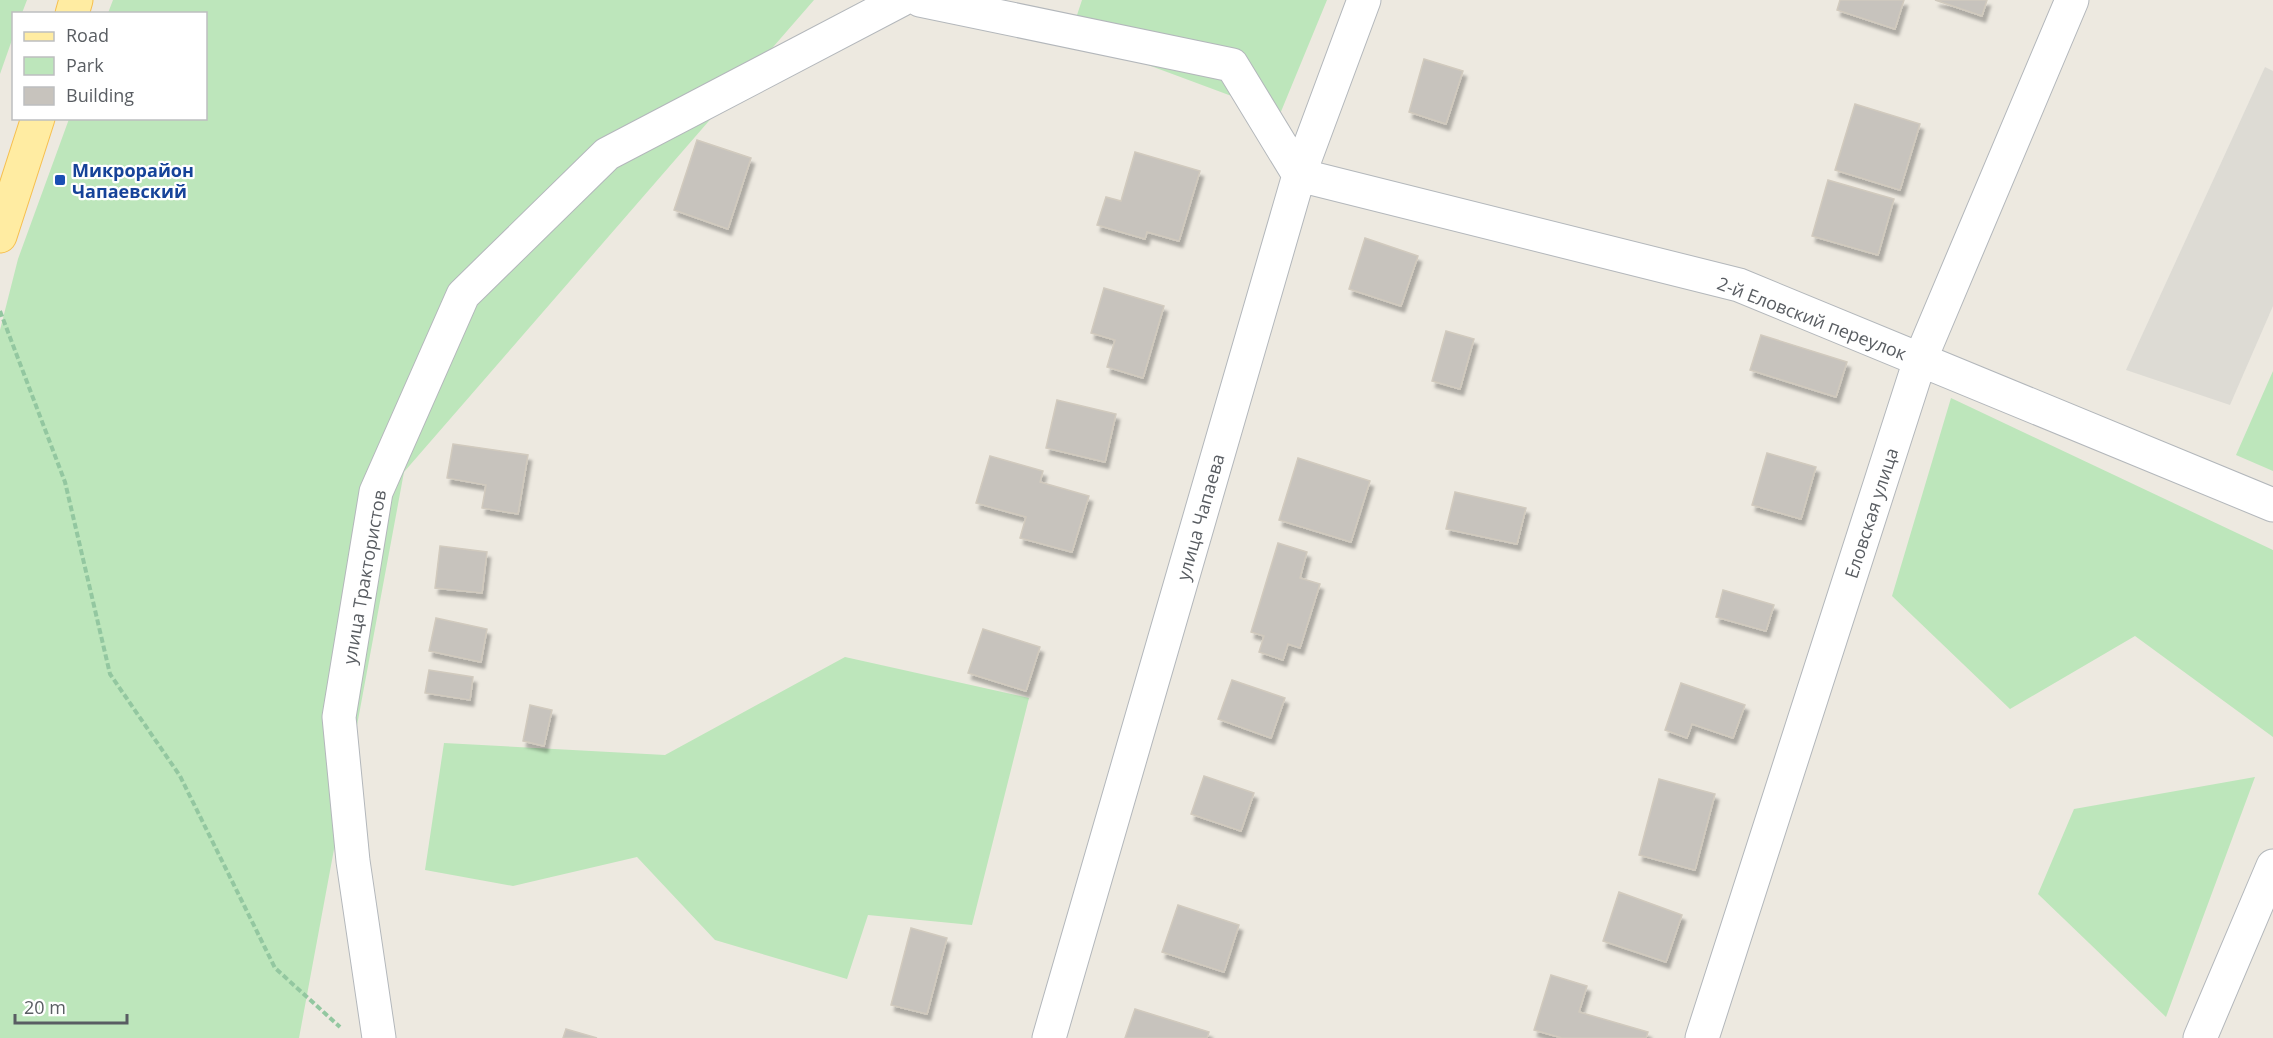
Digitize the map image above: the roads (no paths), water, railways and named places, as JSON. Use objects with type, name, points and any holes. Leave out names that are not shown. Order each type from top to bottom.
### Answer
[{"type":"main road","points":[[0,236],[37,120]]},
{"type":"street","name":"улица Трактористов","points":[[379,1038],[353,861],[339,717],[376,492],[463,295],[607,154],[901,0]]},
{"type":"street","points":[[920,0],[1232,65],[1299,175]]},
{"type":"street","name":"улица Чапаева","points":[[1050,1038],[1299,175],[1364,0]]},
{"type":"street","name":"Еловская улица","points":[[1702,1038],[1920,360],[2073,0]]},
{"type":"street","name":"2-й Еловский переулок","points":[[1299,175],[1739,285],[2273,505]]},
{"type":"street","points":[[2199,1038],[2273,867]]},
{"type":"place","name":"Микрорайон Чапаевский","points":[[60,180]]}]
